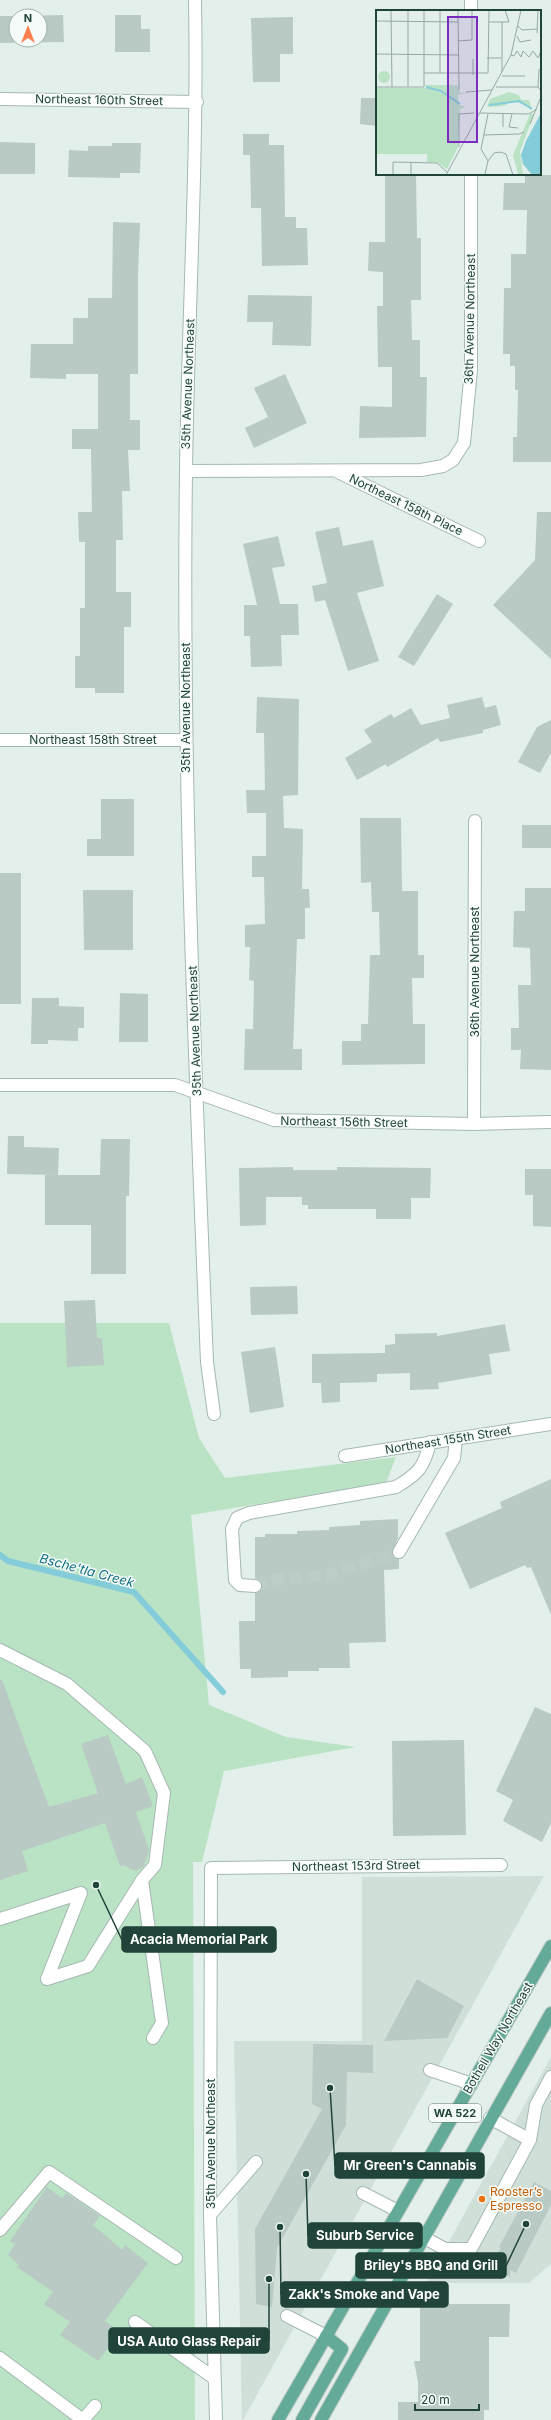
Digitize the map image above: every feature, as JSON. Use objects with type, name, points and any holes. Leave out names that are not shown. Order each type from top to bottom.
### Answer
[{"type":"main road","name":"Bothell Way Northeast","points":[[278,2420],[551,1946]]},
{"type":"main road","name":"WA 522","points":[[320,2420],[490,2118],[551,2013]]},
{"type":"main road","points":[[302,2420],[342,2349],[326,2336]]},
{"type":"street","name":"35th Avenue Northeast","points":[[195,0],[197,102],[186,470],[186,740],[207,1362],[214,1414]]},
{"type":"street","points":[[470,0],[471,10]]},
{"type":"street","name":"Northeast 160th Street","points":[[0,99],[197,102]]},
{"type":"street","name":"36th Avenue Northeast","points":[[453,460],[464,443],[471,370],[471,175]]},
{"type":"street","name":"Northeast 158th Place","points":[[186,470],[421,470],[443,466],[453,460]]},
{"type":"street","name":"Northeast 158th Place","points":[[333,470],[479,541]]},
{"type":"street","name":"Northeast 158th Street","points":[[0,740],[186,740]]},
{"type":"street","name":"36th Avenue Northeast","points":[[474,1124],[475,820]]},
{"type":"street","name":"Northeast 156th Street","points":[[0,1085],[175,1085],[274,1120],[474,1124],[551,1122]]},
{"type":"street","name":"Northeast 155th Street","points":[[345,1456],[551,1424]]},
{"type":"street","points":[[399,1552],[454,1458],[456,1438]]},
{"type":"street","points":[[255,1586],[240,1585],[235,1580],[232,1529],[238,1518],[249,1513],[396,1487],[414,1476],[425,1463],[430,1442]]},
{"type":"street","points":[[0,1650],[67,1684],[145,1751],[164,1793],[155,1865],[142,1880],[88,1966],[47,1979],[81,1894],[0,1919]]},
{"type":"street","name":"Northeast 153rd Street","points":[[211,1868],[501,1865]]},
{"type":"street","name":"35th Avenue Northeast","points":[[211,1868],[210,2215],[216,2420]]},
{"type":"street","points":[[142,1880],[162,2023],[153,2038]]},
{"type":"street","points":[[430,2070],[472,2084]]},
{"type":"street","points":[[423,2237],[445,2250],[471,2249],[530,2140],[536,2106],[551,2077]]},
{"type":"street","points":[[490,2118],[530,2140]]},
{"type":"street","points":[[210,2215],[256,2162]]},
{"type":"street","points":[[0,2230],[49,2172],[176,2258]]},
{"type":"street","points":[[363,2193],[398,2211]]},
{"type":"street","points":[[287,2316],[326,2336]]},
{"type":"street","points":[[135,2322],[214,2378]]},
{"type":"street","points":[[0,2358],[83,2420],[95,2406]]},
{"type":"shaded area","points":[[544,1876],[242,2420],[234,2041],[362,2041],[362,1877]]},
{"type":"shaded area","points":[[551,2057],[551,2264],[529,2283],[426,2283]]},
{"type":"green space","points":[[0,1323],[169,1323],[199,1438],[225,1478],[396,1457],[386,1483],[191,1515],[209,1705],[286,1737],[355,1747],[224,1771],[202,1862],[193,1862],[195,2420],[0,2420]]},
{"type":"building","points":[[48,15],[63,15],[64,42],[48,42]]},
{"type":"building","points":[[115,15],[141,15],[141,29],[150,29],[150,52],[115,52]]},
{"type":"building","points":[[0,16],[8,16],[8,43],[0,43]]},
{"type":"building","points":[[293,17],[293,54],[280,54],[280,82],[253,82],[251,18]]},
{"type":"building","points":[[361,98],[376,98],[376,126],[360,124]]},
{"type":"building","points":[[243,134],[269,134],[269,145],[284,145],[285,217],[296,217],[296,228],[307,228],[308,265],[262,266],[261,208],[251,208],[250,155],[243,155]]},
{"type":"building","points":[[0,142],[35,143],[35,174],[0,174]]},
{"type":"building","points":[[112,143],[141,143],[140,173],[120,173],[120,178],[68,177],[69,150],[88,151],[88,146],[112,146]]},
{"type":"building","points":[[385,175],[416,175],[417,238],[421,238],[421,300],[411,300],[412,340],[420,340],[420,377],[427,377],[426,437],[359,438],[360,406],[392,407],[392,367],[378,367],[377,306],[383,306],[383,272],[368,271],[369,242],[385,242]]},
{"type":"building","points":[[525,175],[551,175],[551,462],[513,462],[513,437],[517,437],[518,390],[515,390],[515,366],[510,366],[510,354],[503,354],[504,288],[511,288],[511,254],[526,254],[527,210],[503,210],[504,183],[525,183]]},
{"type":"building","points":[[113,222],[140,223],[138,275],[138,374],[130,374],[130,420],[140,420],[140,450],[128,450],[130,491],[122,491],[123,540],[116,540],[116,592],[131,592],[131,627],[124,627],[124,693],[95,693],[95,688],[75,688],[75,656],[80,656],[80,608],[85,608],[85,542],[79,542],[78,512],[92,512],[91,449],[72,449],[72,429],[98,429],[98,374],[66,374],[66,379],[30,378],[31,344],[73,344],[73,318],[88,318],[88,298],[112,298]]},
{"type":"building","points":[[248,295],[312,296],[311,346],[272,345],[273,322],[247,322]]},
{"type":"building","points":[[285,374],[307,423],[254,448],[245,428],[268,417],[254,388]]},
{"type":"building","points":[[537,512],[551,512],[551,659],[493,605],[535,560]]},
{"type":"building","points":[[339,527],[343,546],[373,540],[384,586],[357,593],[379,661],[348,671],[325,600],[315,602],[312,586],[327,583],[315,532]]},
{"type":"building","points":[[278,536],[285,566],[272,568],[280,604],[298,604],[299,635],[281,635],[282,666],[251,667],[250,636],[244,636],[244,605],[257,605],[243,544]]},
{"type":"building","points":[[437,594],[453,604],[414,666],[398,657]]},
{"type":"building","points":[[257,697],[299,699],[298,795],[283,796],[284,828],[303,829],[302,889],[309,889],[310,908],[305,908],[305,939],[297,939],[293,1049],[302,1049],[302,1070],[244,1070],[245,1029],[253,1029],[254,981],[249,980],[250,947],[245,947],[245,925],[265,924],[264,877],[252,877],[252,856],[266,856],[266,813],[247,813],[246,790],[265,790],[264,733],[256,733]]},
{"type":"building","points":[[482,697],[485,708],[496,705],[501,725],[483,730],[483,733],[440,742],[438,738],[387,767],[386,764],[357,780],[345,758],[372,742],[364,730],[391,714],[394,718],[411,708],[421,725],[450,718],[447,705]]},
{"type":"building","points":[[551,720],[551,753],[540,773],[518,762],[537,727]]},
{"type":"building","points":[[101,799],[134,799],[134,856],[87,856],[87,839],[101,839]]},
{"type":"building","points":[[360,818],[401,818],[402,891],[418,891],[418,955],[424,955],[424,978],[412,978],[413,1024],[425,1024],[425,1064],[342,1065],[342,1041],[361,1041],[361,1024],[368,1024],[370,955],[380,955],[379,912],[372,912],[371,882],[361,883]]},
{"type":"building","points":[[522,825],[551,825],[551,848],[522,848]]},
{"type":"building","points":[[0,873],[21,873],[21,1004],[0,1004]]},
{"type":"building","points":[[525,888],[551,888],[551,1070],[520,1069],[521,1050],[511,1050],[511,1028],[519,1028],[518,985],[531,985],[530,948],[513,947],[514,911],[525,911]]},
{"type":"building","points":[[83,890],[133,890],[133,950],[84,950]]},
{"type":"building","points":[[120,993],[148,994],[148,1042],[119,1042]]},
{"type":"building","points":[[32,998],[59,998],[59,1006],[84,1007],[84,1028],[78,1028],[78,1041],[48,1040],[48,1044],[31,1044]]},
{"type":"building","points":[[8,1136],[24,1136],[24,1147],[59,1148],[58,1175],[7,1174]]},
{"type":"building","points":[[101,1139],[130,1139],[129,1196],[126,1196],[126,1274],[91,1274],[91,1225],[45,1225],[45,1175],[100,1175]]},
{"type":"building","points":[[293,1167],[293,1170],[337,1170],[337,1167],[431,1168],[430,1198],[411,1198],[411,1219],[376,1219],[376,1209],[308,1209],[308,1205],[302,1205],[302,1197],[266,1197],[266,1225],[240,1226],[239,1168]]},
{"type":"building","points":[[525,1169],[551,1169],[551,1227],[533,1226],[533,1195],[525,1195]]},
{"type":"building","points":[[297,1286],[298,1314],[251,1315],[250,1287]]},
{"type":"building","points":[[95,1300],[97,1338],[102,1338],[104,1365],[67,1367],[64,1301]]},
{"type":"building","points":[[505,1324],[510,1351],[489,1354],[492,1374],[438,1383],[439,1389],[410,1390],[410,1373],[377,1374],[377,1382],[340,1383],[340,1402],[322,1403],[321,1383],[312,1383],[312,1354],[385,1353],[385,1345],[395,1344],[395,1334],[437,1333],[437,1336]]},
{"type":"building","points":[[275,1347],[284,1407],[250,1413],[241,1352]]},
{"type":"building","points":[[551,1479],[551,1615],[531,1567],[527,1568],[525,1565],[470,1589],[445,1533],[502,1508],[500,1502]]},
{"type":"building","points":[[398,1519],[398,1538],[392,1552],[395,1558],[399,1559],[399,1569],[384,1570],[386,1642],[349,1643],[350,1668],[319,1668],[319,1671],[288,1671],[288,1677],[251,1678],[251,1669],[240,1669],[239,1621],[255,1621],[255,1593],[261,1590],[262,1587],[262,1582],[255,1578],[255,1537],[265,1537],[265,1534],[297,1534],[297,1531],[329,1530],[329,1527],[360,1525],[360,1521]]},
{"type":"building","points":[[0,1680],[2,1680],[49,1807],[98,1793],[81,1744],[108,1735],[126,1784],[142,1777],[153,1806],[136,1812],[149,1850],[144,1866],[136,1871],[123,1865],[120,1866],[105,1823],[22,1851],[28,1871],[0,1880]]},
{"type":"building","points":[[535,1707],[551,1714],[551,1823],[542,1842],[503,1821],[513,1800],[496,1791]]},
{"type":"building","points":[[464,1740],[466,1835],[393,1836],[392,1741]]},
{"type":"building","points":[[417,1979],[464,2006],[447,2038],[384,2041]]},
{"type":"building","points":[[313,2044],[373,2045],[373,2073],[347,2072],[346,2125],[277,2248],[272,2307],[256,2304],[255,2229],[322,2109],[312,2104]]},
{"type":"building","points":[[534,2182],[551,2191],[551,2205],[516,2273],[510,2270],[510,2277],[490,2267],[501,2248],[499,2247]]},
{"type":"building","points":[[47,2187],[62,2198],[66,2193],[100,2216],[93,2225],[122,2250],[125,2245],[148,2263],[105,2321],[120,2333],[98,2361],[60,2335],[70,2322],[44,2304],[53,2292],[17,2267],[19,2265],[8,2255],[15,2244],[10,2241]]},
{"type":"building","points":[[420,2304],[510,2304],[509,2337],[489,2337],[489,2410],[484,2410],[484,2420],[398,2420],[398,2402],[418,2402],[418,2382],[414,2361],[420,2361]]},
{"type":"waterway","name":"Bsche'tla Creek","points":[[0,1555],[8,1561],[134,1592],[223,1692]]},
{"type":"tunnel","points":[[255,1586],[273,1580],[329,1575],[399,1552]]},
{"type":"place","name":"Acacia Memorial Park","points":[[96,1885]]},
{"type":"place","name":"Mr Green's Cannabis","points":[[330,2088]]},
{"type":"place","name":"Suburb Service","points":[[306,2174]]},
{"type":"place","name":"Rooster’s Espresso","points":[[482,2199]]},
{"type":"place","name":"Briley's BBQ and Grill","points":[[526,2224]]},
{"type":"place","name":"Zakk's Smoke and Vape","points":[[280,2227]]},
{"type":"place","name":"USA Auto Glass Repair","points":[[269,2279]]}]
